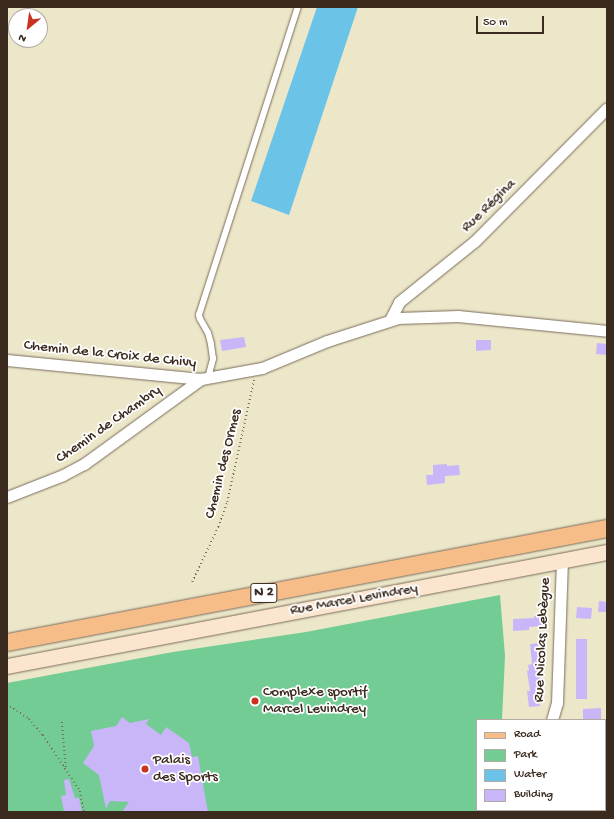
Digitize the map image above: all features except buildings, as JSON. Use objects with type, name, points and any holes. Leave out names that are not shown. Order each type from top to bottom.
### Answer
[{"type":"main road","name":"N 2","points":[[7,642],[607,528]]},
{"type":"street","name":"Rue Régina","points":[[390,320],[399,302],[475,241],[607,108]]},
{"type":"street","name":"Chemin de la Croix de Chivy","points":[[7,360],[205,378],[256,369],[327,341],[398,318],[458,316],[607,331]]},
{"type":"street","name":"Chemin de Chambry","points":[[7,497],[56,478],[84,464],[205,378]]},
{"type":"street","name":"Rue Marcel Levindrey","points":[[7,666],[607,552]]},
{"type":"street","name":"Rue Nicolas Lebègue","points":[[552,719],[557,703],[562,561]]},
{"type":"lane","points":[[205,378],[213,359],[208,333],[200,319],[200,315],[298,7]]},
{"type":"path","name":"Chemin des Ormes","points":[[192,582],[218,527],[227,502],[248,414],[256,369]]},
{"type":"path","points":[[7,704],[21,712],[37,727],[80,791],[84,812]]},
{"type":"path","points":[[62,722],[66,770]]},
{"type":"green space","name":"Complexe sportif Marcel Levindrey","points":[[500,595],[505,656],[502,719],[476,719],[476,811],[508,812],[7,812],[7,683],[173,652],[306,632]]},
{"type":"water","points":[[317,7],[358,7],[289,215],[251,201]]},
{"type":"place","name":"Complexe sportif Marcel Levindrey","points":[[255,701]]},
{"type":"place","name":"Palais des Sports","points":[[145,769]]}]
